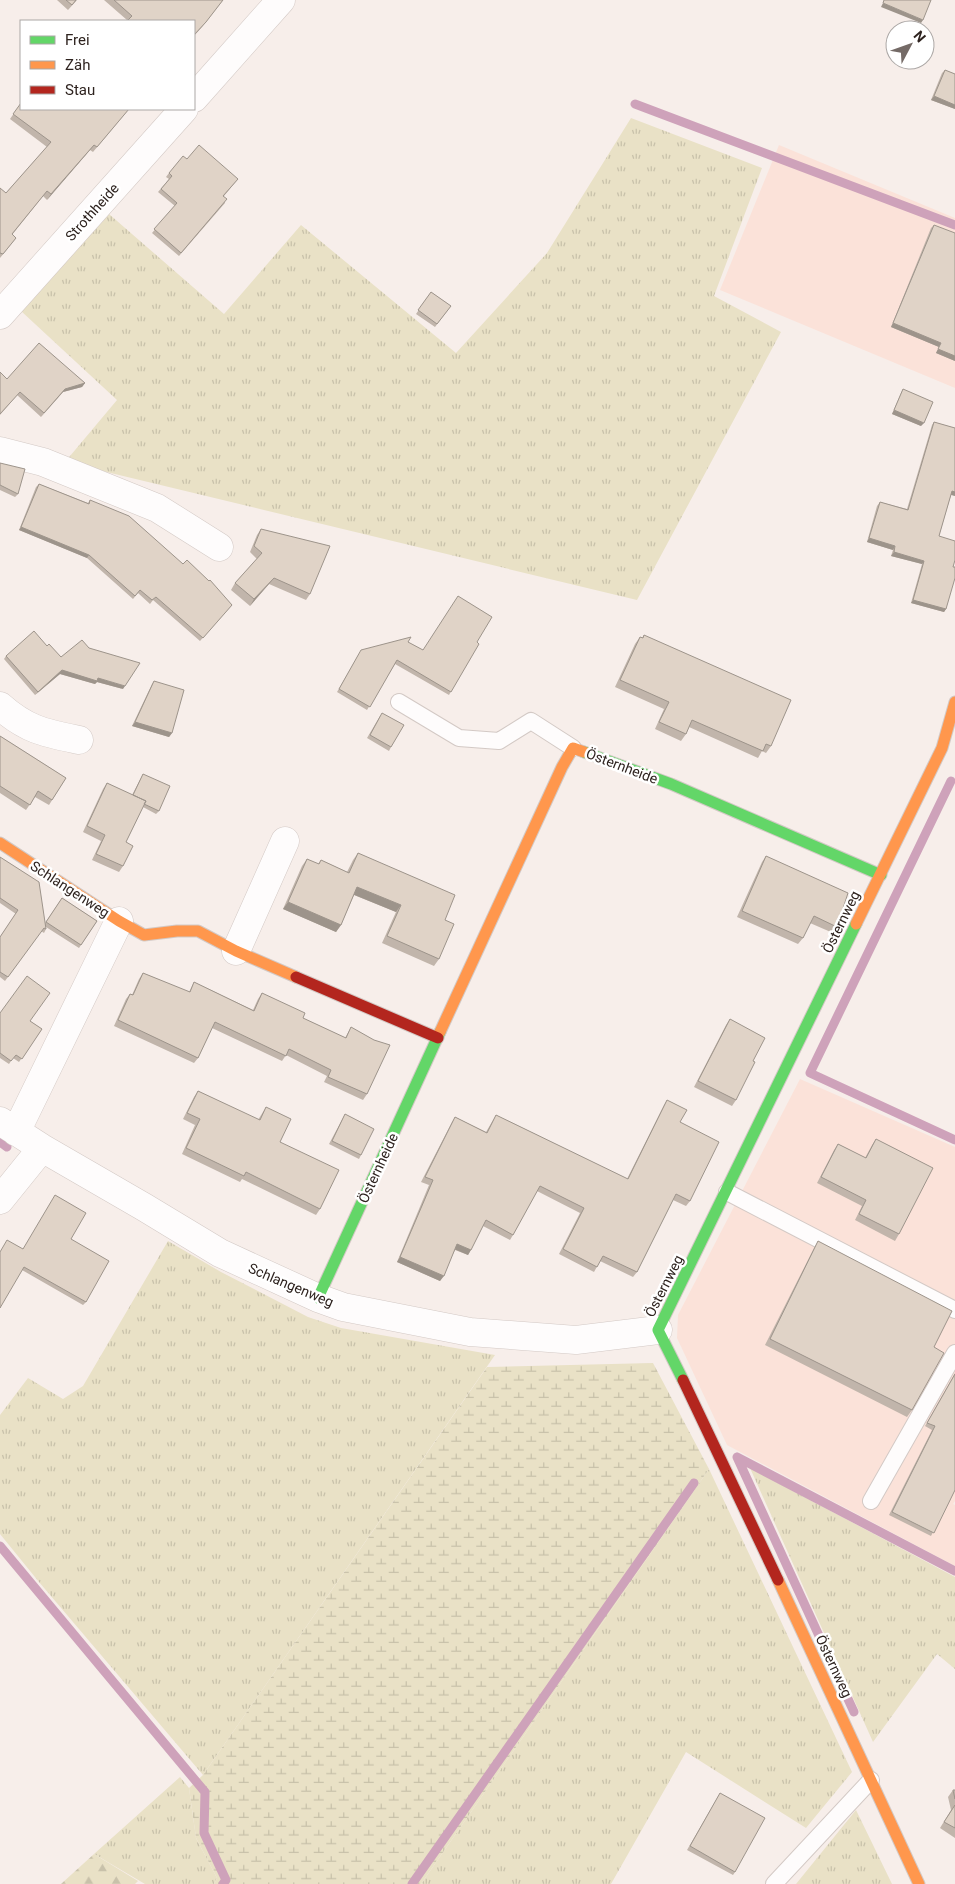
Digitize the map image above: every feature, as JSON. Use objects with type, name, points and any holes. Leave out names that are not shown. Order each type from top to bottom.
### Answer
[{"type":"street","points":[[195,97],[281,0]]},
{"type":"street","name":"Strothheide","points":[[0,315],[183,110]]},
{"type":"street","points":[[0,451],[43,462],[157,508],[219,547]]},
{"type":"street","name":"Östernweg","points":[[919,1884],[717,1450],[658,1330],[942,748],[955,702]]},
{"type":"street","points":[[0,706],[13,717],[42,733],[79,740]]},
{"type":"street","name":"Östernheide","points":[[318,1298],[562,767],[573,748],[672,784],[881,875]]},
{"type":"street","points":[[236,950],[285,841]]},
{"type":"street","name":"Schlangenweg","points":[[0,843],[119,921],[8,1127],[220,1254],[318,1298],[343,1307],[470,1332],[576,1340],[658,1330]]},
{"type":"street","points":[[119,921],[144,935],[177,931],[198,932],[438,1038]]},
{"type":"street","points":[[0,1200],[42,1148]]},
{"type":"lane","points":[[399,702],[459,738],[498,741],[531,721],[573,748]]},
{"type":"lane","points":[[727,1192],[955,1310]]},
{"type":"lane","points":[[871,1501],[955,1353]]},
{"type":"lane","points":[[774,1884],[870,1780]]},
{"type":"shaded area","points":[[779,145],[955,218],[955,388],[720,290]]},
{"type":"shaded area","points":[[800,1079],[955,1147],[955,1501],[953,1504],[955,1505],[955,1566],[727,1445],[677,1338],[678,1315]]},
{"type":"green space","points":[[631,118],[762,168],[714,296],[781,332],[637,600],[65,462],[117,400],[21,311],[109,214],[224,314],[301,225],[456,353],[547,253]]},
{"type":"green space","points":[[168,1241],[221,1272],[308,1317],[341,1328],[495,1355],[203,1775],[0,1534],[0,1415],[28,1378],[63,1399],[83,1386]]},
{"type":"green space","points":[[653,1363],[709,1469],[421,1884],[214,1884],[217,1878],[196,1838],[189,1788],[203,1775],[487,1367]]},
{"type":"green space","points":[[750,1468],[955,1577],[955,1669],[937,1654],[873,1742]]},
{"type":"green space","points":[[709,1469],[852,1772],[806,1828],[686,1752],[611,1884],[421,1884]]},
{"type":"green space","points":[[180,1777],[189,1788],[196,1838],[217,1878],[214,1884],[145,1884],[94,1854]]},
{"type":"green space","points":[[856,1810],[892,1884],[796,1884]]},
{"type":"green space","points":[[94,1854],[138,1881],[135,1884],[61,1884]]},
{"type":"building","points":[[66,0],[76,0],[72,5]]},
{"type":"building","points":[[114,0],[223,0],[195,34],[195,20],[128,20],[132,16]]},
{"type":"building","points":[[884,0],[931,0],[923,20],[883,3]]},
{"type":"building","points":[[945,70],[955,74],[955,105],[934,96]]},
{"type":"building","points":[[20,104],[20,110],[128,110],[97,147],[94,145],[51,194],[47,191],[12,234],[16,238],[3,254],[0,253],[0,188],[6,193],[51,142],[13,114]]},
{"type":"building","points":[[199,145],[238,179],[223,196],[227,199],[181,253],[154,229],[177,203],[161,189],[172,176],[169,173],[183,156],[187,159]]},
{"type":"building","points":[[934,225],[955,233],[955,356],[938,349],[941,343],[893,323]]},
{"type":"building","points":[[431,292],[451,306],[437,324],[418,310]]},
{"type":"building","points":[[39,343],[85,383],[65,389],[44,413],[20,392],[0,414],[0,372],[7,379]]},
{"type":"building","points":[[903,389],[933,402],[924,423],[894,410]]},
{"type":"building","points":[[934,422],[955,428],[955,492],[952,491],[939,536],[955,541],[953,567],[955,567],[955,578],[946,609],[913,600],[924,561],[894,552],[895,546],[869,538],[880,502],[908,510]]},
{"type":"building","points":[[0,463],[25,469],[18,494],[0,485]]},
{"type":"building","points":[[39,484],[89,504],[90,500],[129,516],[183,564],[187,560],[210,580],[232,605],[203,638],[156,597],[152,600],[140,590],[135,596],[89,555],[21,527]]},
{"type":"building","points":[[261,529],[330,546],[310,594],[274,578],[254,599],[235,583],[262,553],[254,546]]},
{"type":"building","points":[[458,596],[492,617],[477,642],[479,644],[451,692],[397,660],[370,707],[339,689],[361,650],[411,637],[408,642],[423,650]]},
{"type":"building","points":[[34,631],[47,646],[49,644],[61,657],[82,640],[89,648],[140,663],[125,686],[98,678],[97,681],[62,670],[38,692],[6,656]]},
{"type":"building","points":[[644,635],[791,700],[771,746],[766,744],[763,751],[692,720],[686,734],[659,722],[669,702],[620,680],[640,637],[643,638]]},
{"type":"building","points":[[154,681],[184,690],[172,733],[135,722]]},
{"type":"building","points":[[382,713],[404,725],[391,747],[370,735]]},
{"type":"building","points":[[0,736],[66,778],[52,800],[38,791],[30,805],[0,786]]},
{"type":"building","points":[[143,774],[170,786],[159,811],[144,804],[146,801],[133,795]]},
{"type":"building","points":[[107,783],[146,801],[126,842],[133,846],[123,866],[96,854],[105,835],[87,826]]},
{"type":"building","points":[[358,853],[455,895],[445,920],[454,924],[439,959],[387,936],[401,905],[357,887],[341,925],[288,902],[307,859],[319,864],[321,860],[349,873]]},
{"type":"building","points":[[766,856],[848,893],[837,927],[814,916],[803,938],[742,911]]},
{"type":"building","points":[[0,857],[39,882],[46,929],[44,928],[8,977],[0,972],[0,937],[18,910],[0,898]]},
{"type":"building","points":[[62,898],[97,921],[81,945],[46,922]]},
{"type":"building","points":[[143,973],[190,992],[194,982],[254,1011],[262,993],[305,1013],[303,1018],[346,1038],[351,1027],[374,1040],[390,1045],[367,1094],[328,1077],[331,1070],[289,1049],[286,1056],[215,1022],[198,1058],[118,1020],[130,994],[133,995]]},
{"type":"building","points":[[27,976],[50,993],[30,1021],[42,1029],[22,1059],[16,1055],[11,1061],[0,1053],[0,1013]]},
{"type":"building","points":[[730,1019],[765,1038],[736,1100],[698,1081]]},
{"type":"building","points":[[198,1091],[260,1120],[266,1107],[291,1119],[280,1142],[339,1170],[320,1209],[246,1172],[244,1176],[186,1148],[200,1119],[187,1113]]},
{"type":"building","points":[[667,1100],[687,1110],[680,1122],[719,1142],[690,1201],[676,1194],[637,1272],[603,1256],[597,1267],[563,1249],[584,1208],[540,1186],[513,1235],[486,1220],[471,1250],[457,1244],[444,1276],[400,1257],[433,1180],[425,1177],[455,1117],[487,1133],[496,1115],[628,1179]]},
{"type":"building","points":[[345,1114],[374,1129],[361,1155],[332,1141]]},
{"type":"building","points":[[876,1139],[933,1168],[899,1234],[859,1214],[866,1200],[821,1177],[838,1144],[866,1158]]},
{"type":"building","points":[[55,1195],[86,1213],[71,1239],[109,1261],[86,1302],[24,1267],[0,1308],[0,1252],[7,1240],[23,1249]]},
{"type":"building","points":[[818,1241],[952,1311],[934,1347],[944,1353],[912,1410],[770,1339]]},
{"type":"building","points":[[955,1374],[955,1490],[934,1533],[892,1512],[935,1426],[927,1423]]},
{"type":"building","points":[[720,1793],[765,1818],[735,1872],[690,1846]]},
{"type":"building","points":[[955,1805],[955,1828],[944,1822]]},
{"type":"waterway","points":[[635,104],[955,225]]},
{"type":"waterway","points":[[951,781],[810,1073],[955,1140]]},
{"type":"waterway","points":[[0,1142],[7,1147]]},
{"type":"waterway","points":[[737,1457],[854,1712]]},
{"type":"waterway","points":[[737,1457],[955,1571]]},
{"type":"waterway","points":[[412,1884],[694,1483]]},
{"type":"waterway","points":[[0,1546],[205,1792],[204,1833],[226,1880],[223,1884]]},
{"type":"traffic: fast","points":[[584,752],[671,784],[881,875]]},
{"type":"traffic: fast","points":[[683,1380],[658,1330],[856,924]]},
{"type":"traffic: fast","points":[[318,1298],[440,1032]]},
{"type":"traffic: slow","points":[[856,924],[942,748],[955,702]]},
{"type":"traffic: slow","points":[[440,1032],[562,767],[573,748],[584,752]]},
{"type":"traffic: slow","points":[[0,843],[119,921],[144,935],[177,931],[198,931],[236,951],[296,977]]},
{"type":"traffic: slow","points":[[778,1580],[919,1884]]},
{"type":"traffic: jam","points":[[296,977],[438,1038]]},
{"type":"traffic: jam","points":[[683,1380],[778,1580]]}]
